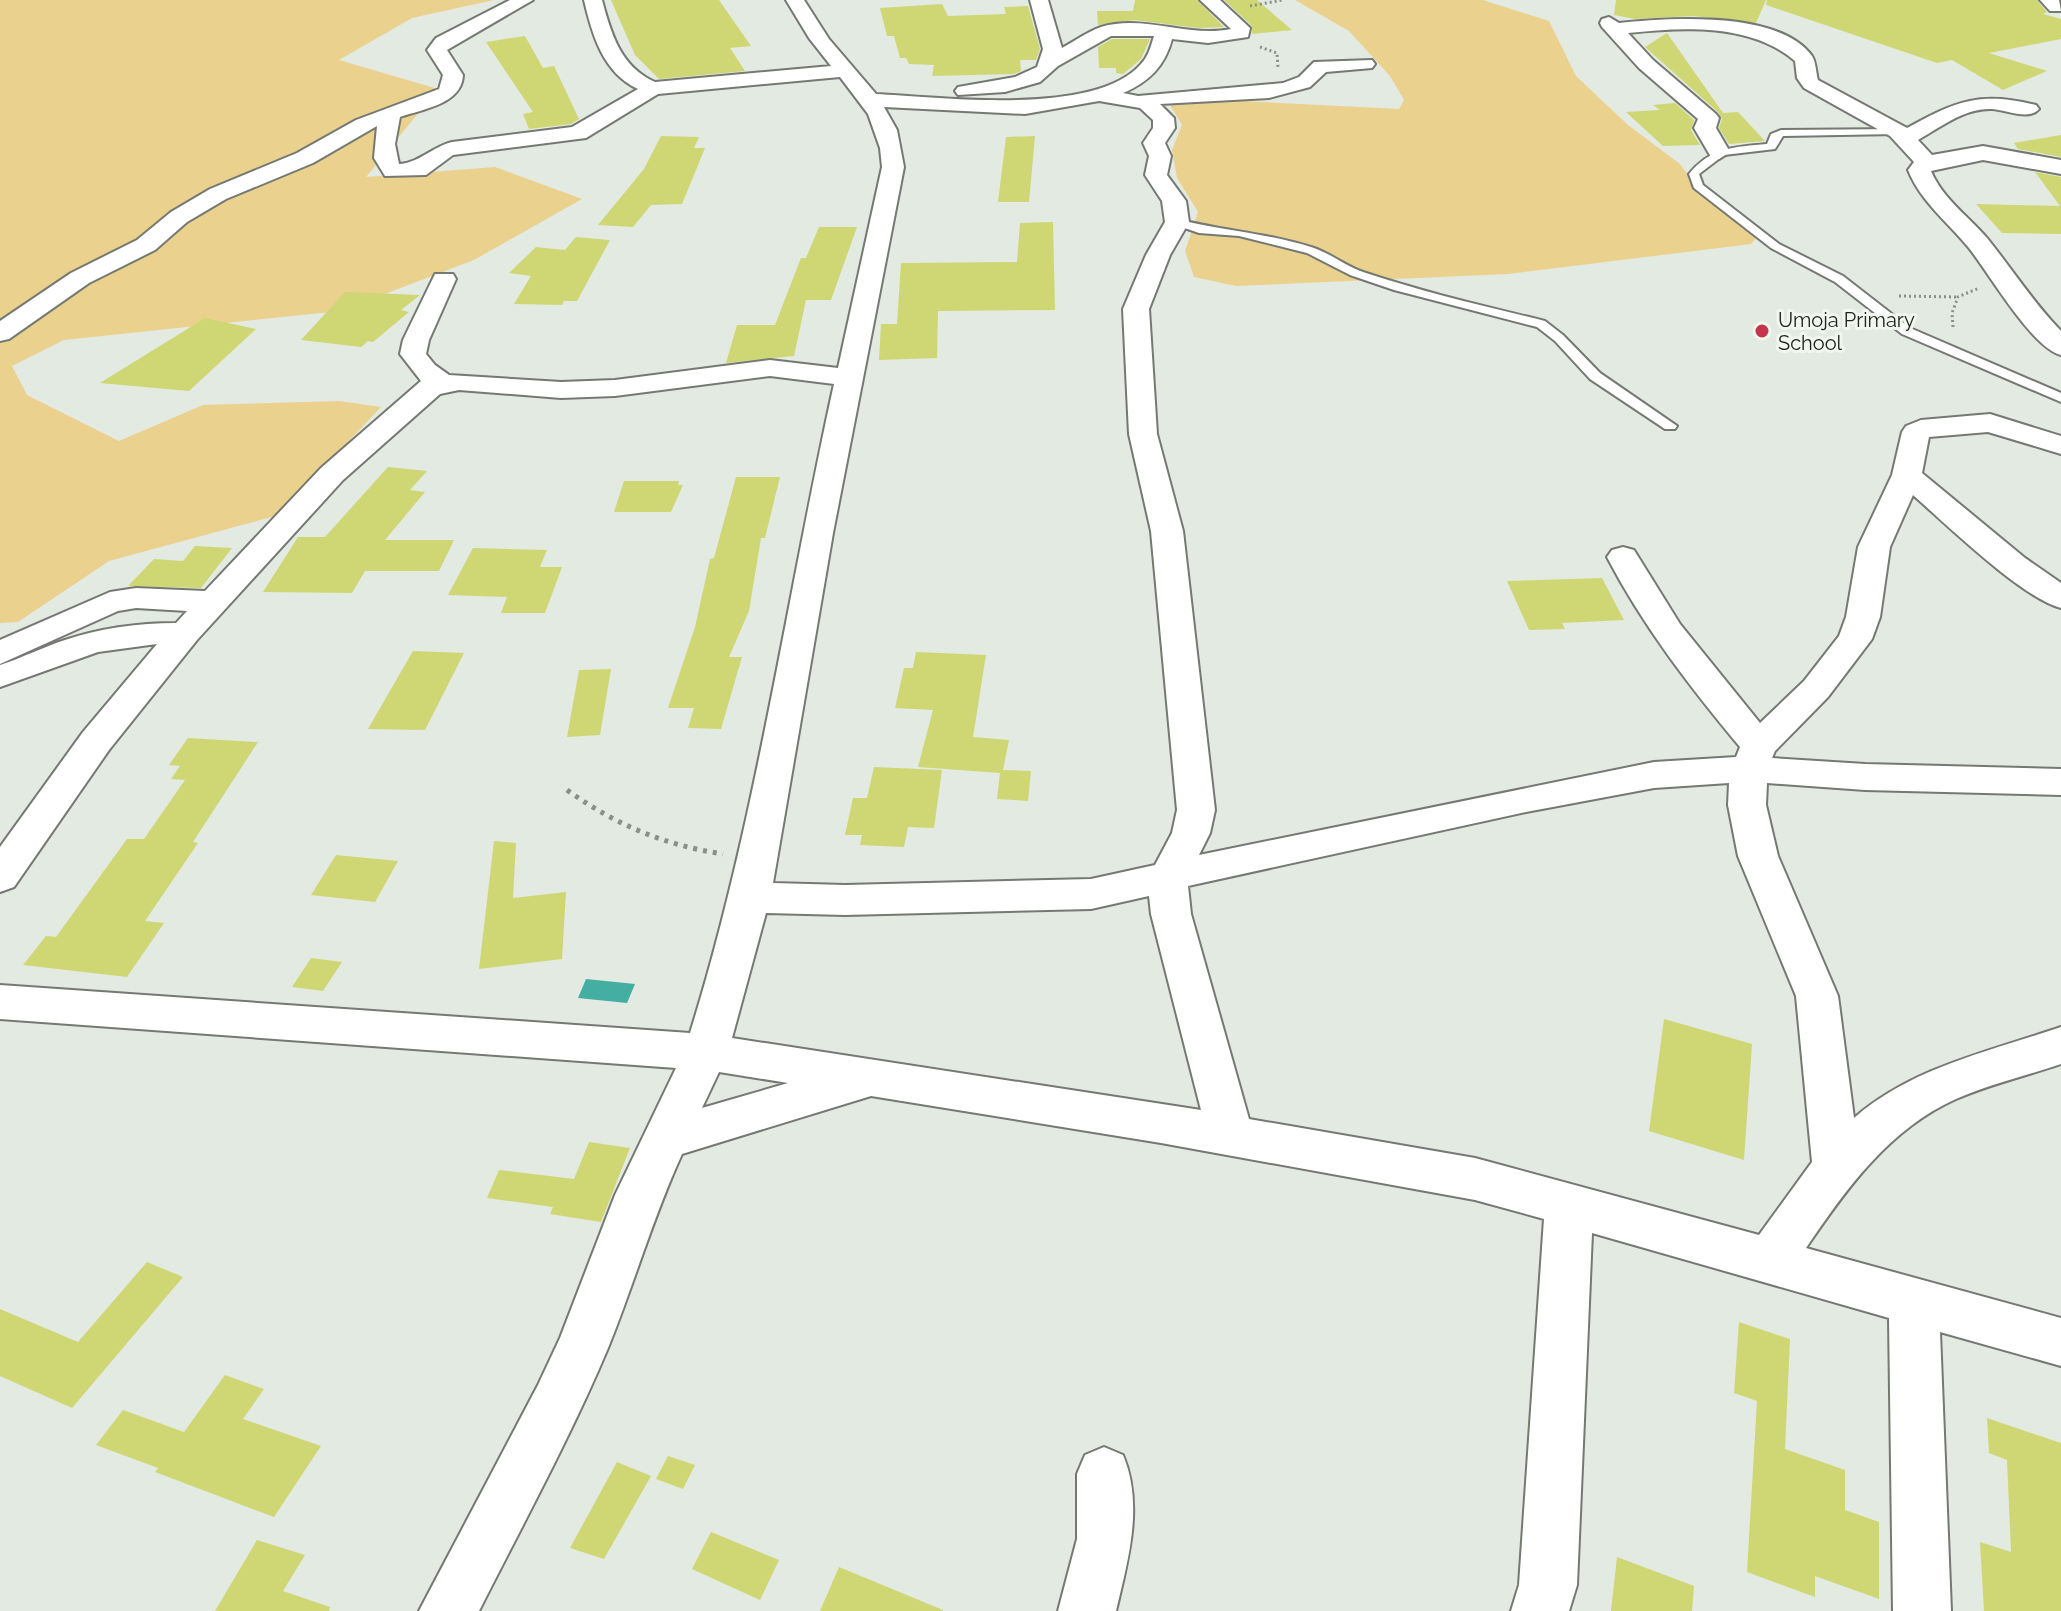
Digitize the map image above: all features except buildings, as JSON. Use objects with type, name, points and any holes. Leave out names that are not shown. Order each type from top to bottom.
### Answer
[{"type":"street","points":[[0,333],[80,278],[146,245],[195,206],[305,158],[341,135],[447,93],[455,78],[454,71],[437,50],[443,42],[524,0]]},
{"type":"street","points":[[593,0],[601,37],[608,51],[641,84],[653,88],[847,70]]},
{"type":"street","points":[[1039,0],[1053,47],[1053,61]]},
{"type":"street","points":[[1037,76],[1053,61],[1106,32],[1142,29],[1188,37],[1241,33],[1241,28],[1209,0]]},
{"type":"street","points":[[448,1611],[557,1403],[583,1345],[639,1195],[706,1052],[759,859],[817,533],[893,167],[888,133],[873,100],[820,41],[806,2]]},
{"type":"street","points":[[1719,152],[1705,128],[1709,118],[1646,64],[1611,26],[1712,26],[1783,42],[1804,59],[1811,84],[1902,134],[1927,163]]},
{"type":"street","points":[[873,100],[1025,108],[1098,95],[1135,80],[1153,66],[1164,33]]},
{"type":"street","points":[[915,101],[1037,76],[1098,95],[1141,101],[1175,95],[1261,91],[1306,82],[1321,66],[1365,64]]},
{"type":"street","points":[[391,113],[383,146],[387,166],[393,171],[405,172],[418,170],[447,150],[578,133],[653,88]]},
{"type":"street","points":[[1141,101],[1164,118],[1164,128],[1154,143],[1160,156],[1155,171],[1174,201],[1177,222],[1158,255],[1136,309],[1143,434],[1167,531],[1196,810],[1191,833],[1167,879],[1174,927],[1231,1136]]},
{"type":"street","points":[[1902,134],[1974,102],[2003,103],[2029,109]]},
{"type":"street","points":[[2061,167],[1992,153],[1927,163],[1919,170],[1927,189],[1977,242],[2008,285],[2061,347]]},
{"type":"street","points":[[442,383],[425,371],[413,354],[416,340],[444,279]]},
{"type":"street","points":[[0,877],[96,741],[185,633],[332,474],[422,392],[442,383],[561,390],[601,388],[770,368],[849,378]]},
{"type":"street","points":[[1836,1164],[1817,996],[1758,856],[1747,805],[1754,757],[1816,689],[1855,639],[1863,617],[1874,547],[1907,475],[1916,432],[1990,423],[2061,445]]},
{"type":"street","points":[[1907,475],[2014,565],[2061,598]]},
{"type":"street","points":[[1623,557],[1641,593],[1722,702],[1754,757]]},
{"type":"street","points":[[0,653],[110,602],[136,598],[213,602]]},
{"type":"street","points":[[0,676],[78,647],[150,633],[185,633]]},
{"type":"street","points":[[749,898],[845,900],[1091,894],[1592,785],[1754,757],[1865,777],[2061,782]]},
{"type":"street","points":[[0,1002],[706,1052],[1231,1136],[1475,1179],[2061,1342]]},
{"type":"street","points":[[1769,1261],[1836,1164],[1906,1104],[1980,1071],[2061,1045]]},
{"type":"street","points":[[668,1138],[871,1078]]},
{"type":"street","points":[[1540,1611],[1548,1585],[1569,1203]]},
{"type":"street","points":[[1914,1303],[1922,1611]]},
{"type":"street","points":[[1087,1611],[1105,1539],[1104,1474]]},
{"type":"lane","points":[[1902,134],[1781,133],[1775,136],[1771,147],[1719,152],[1705,161],[1694,174],[1698,186],[1775,246],[1855,290],[1906,331],[2061,398]]},
{"type":"lane","points":[[1177,222],[1199,230],[1239,233],[1311,251],[1354,273],[1398,287],[1541,324],[1559,338],[1595,376],[1670,426]]},
{"type":"path","points":[[1231,35],[1248,46],[1270,48],[1277,53],[1278,67],[1268,86],[1261,91]]},
{"type":"path","points":[[1855,290],[1929,299],[1958,297],[1976,289],[2008,285]]},
{"type":"path","points":[[1951,352],[1955,338],[1952,313],[1958,297]]},
{"type":"path","points":[[567,790],[605,819],[638,835],[690,849],[759,859]]},
{"type":"shaded area","points":[[0,0],[494,0],[412,18],[339,60],[438,89],[366,177],[495,167],[582,199],[474,260],[340,311],[64,340],[12,366],[27,395],[119,441],[203,405],[339,401],[381,407],[279,515],[109,561],[18,622],[0,623]]},
{"type":"shaded area","points":[[1295,0],[1483,0],[1549,21],[1576,76],[1628,125],[1680,164],[1706,198],[1758,236],[1751,244],[1508,274],[1236,286],[1194,277],[1185,251],[1198,212],[1177,178],[1172,150],[1182,125],[1170,105],[1204,99],[1399,109],[1404,100],[1390,76],[1349,31]]},
{"type":"water","points":[[586,979],[635,984],[627,1003],[578,998]]},
{"type":"place","name":"Umoja Primary School","points":[[1762,331]]}]
